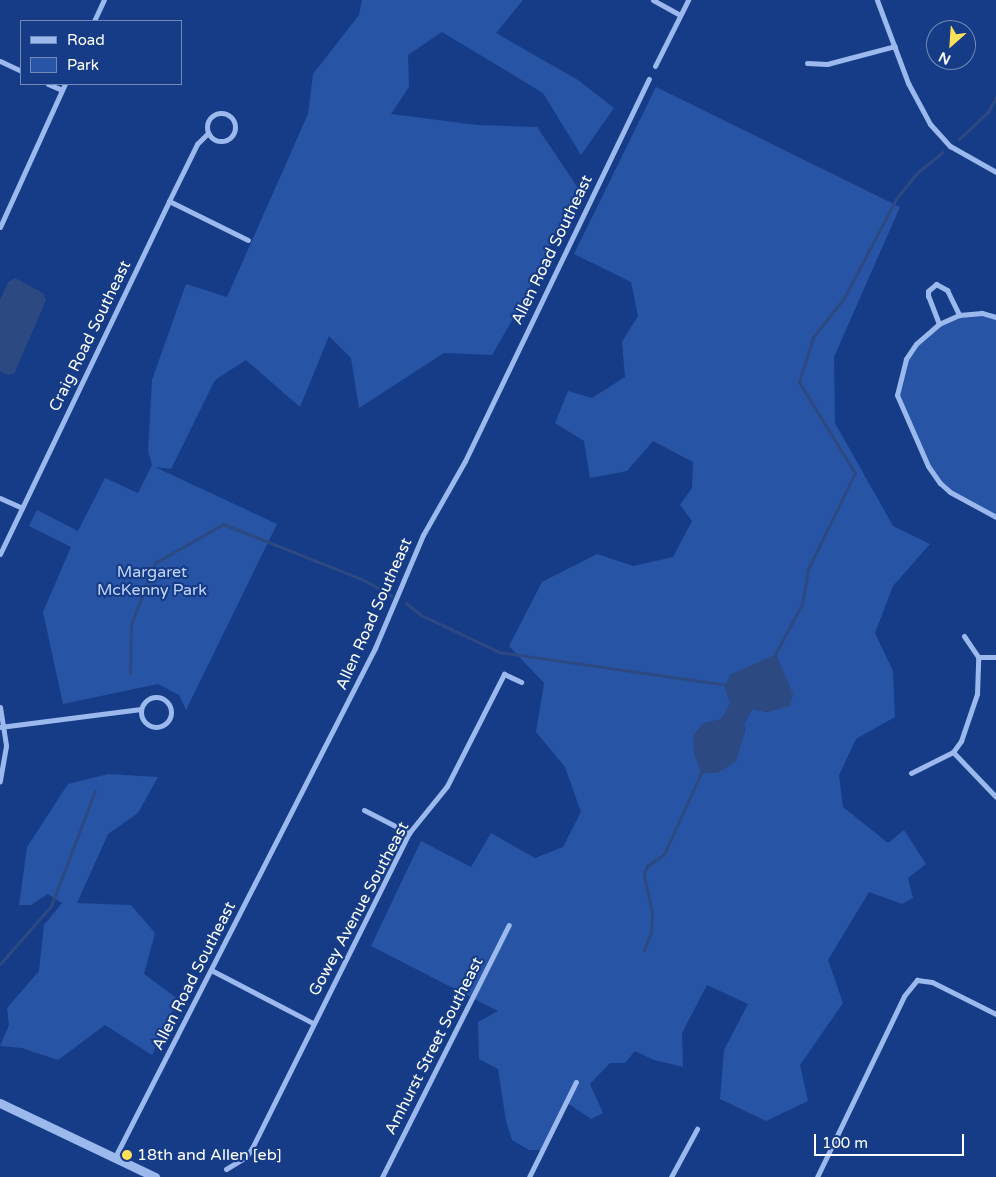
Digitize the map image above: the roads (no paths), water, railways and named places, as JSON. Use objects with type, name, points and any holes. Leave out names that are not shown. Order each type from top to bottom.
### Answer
[{"type":"street","points":[[94,20],[104,0]]},
{"type":"street","points":[[653,0],[680,15]]},
{"type":"street","points":[[656,66],[688,0]]},
{"type":"street","points":[[876,0],[908,83],[938,134],[950,146],[996,172]]},
{"type":"street","points":[[807,63],[827,64],[895,46]]},
{"type":"street","points":[[0,61],[20,71]]},
{"type":"street","name":"Allen Road Southeast","points":[[115,1157],[375,648],[423,535],[465,461],[649,78]]},
{"type":"street","points":[[50,85],[62,90]]},
{"type":"street","points":[[0,227],[64,85]]},
{"type":"street","name":"Craig Road Southeast","points":[[214,114],[227,114],[234,120],[235,129],[228,140],[219,141],[208,134],[207,125],[214,114]]},
{"type":"street","name":"Craig Road Southeast","points":[[0,554],[197,144],[208,134]]},
{"type":"street","points":[[169,201],[248,240]]},
{"type":"street","points":[[939,324],[928,296],[928,291],[936,284],[947,290],[959,315]]},
{"type":"street","points":[[996,317],[982,313],[959,315],[939,324],[916,344],[906,359],[897,388],[899,405],[928,466],[940,483],[950,492],[996,516]]},
{"type":"street","points":[[0,498],[22,508]]},
{"type":"street","points":[[911,774],[953,752],[972,713],[977,694],[978,657],[964,636]]},
{"type":"street","points":[[978,657],[996,657]]},
{"type":"street","name":"Gowey Avenue Southeast","points":[[226,1169],[246,1157],[252,1148],[409,833],[446,786],[504,674],[521,682]]},
{"type":"street","points":[[3,726],[141,709],[149,698],[159,697],[170,705],[172,715],[163,726],[154,727],[145,723],[141,709]]},
{"type":"street","points":[[0,706],[6,746],[0,781]]},
{"type":"street","points":[[953,752],[996,797]]},
{"type":"street","points":[[364,810],[409,833]]},
{"type":"street","name":"Amhurst Street Southeast","points":[[382,1177],[509,926]]},
{"type":"street","points":[[211,970],[313,1023]]},
{"type":"street","points":[[817,1177],[904,996],[917,980],[932,982],[996,1014]]},
{"type":"street","points":[[529,1177],[576,1082]]},
{"type":"street","points":[[0,1103],[155,1177]]},
{"type":"street","points":[[671,1177],[698,1129]]},
{"type":"waterway","points":[[959,139],[988,112],[996,97]]},
{"type":"waterway","points":[[774,656],[802,604],[808,569],[855,473],[799,382],[813,337],[844,298],[896,199],[918,172],[943,152]]},
{"type":"waterway","points":[[130,673],[131,624],[155,563],[223,524],[364,580],[392,596]]},
{"type":"waterway","points":[[406,603],[421,615],[499,652],[728,685]]},
{"type":"waterway","points":[[644,950],[651,933],[652,913],[644,874],[647,866],[664,854],[703,769]]},
{"type":"waterway","points":[[0,964],[51,906],[95,791]]},
{"type":"place","name":"18th and Allen [eb]","points":[[127,1155]]},
{"type":"park label","name":"Margaret McKenny Park","points":[[152,581]]}]
